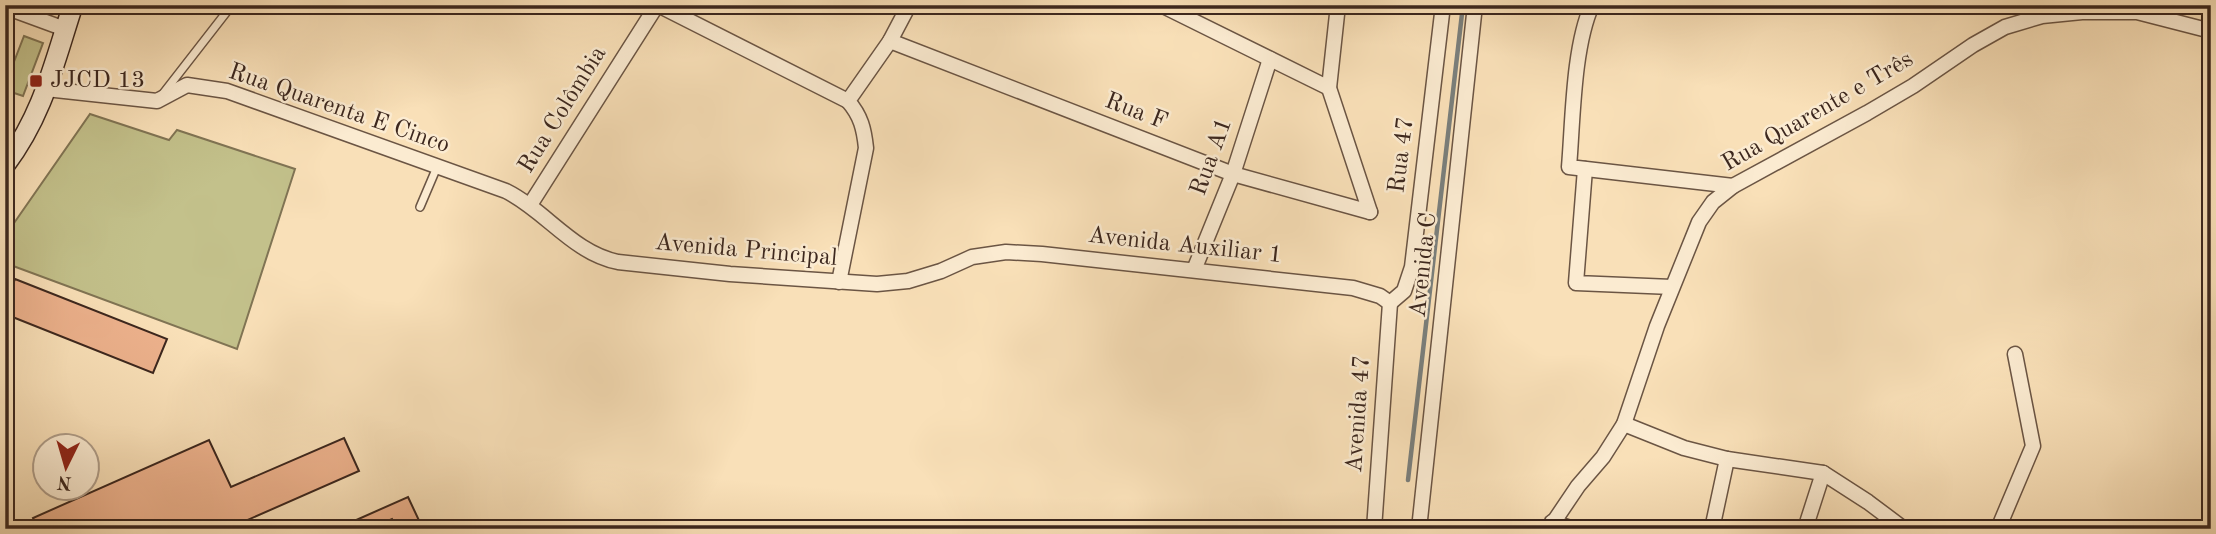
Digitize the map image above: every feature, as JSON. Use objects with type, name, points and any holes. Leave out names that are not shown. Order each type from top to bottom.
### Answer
[{"type":"main road","points":[[5,165],[27,132],[46,89],[74,5]]},
{"type":"street","points":[[658,5],[848,101],[859,114],[866,148],[839,282]]},
{"type":"street","name":"Rua Colômbia","points":[[530,205],[658,5]]},
{"type":"street","points":[[848,101],[890,41],[909,5]]},
{"type":"street","points":[[1161,5],[1329,88],[1338,5]]},
{"type":"street","name":"Rua 47","points":[[1390,303],[1404,291],[1412,267],[1443,5]]},
{"type":"street","name":"Avenida C","points":[[1419,529],[1475,5]]},
{"type":"street","points":[[1592,5],[1580,50],[1569,167],[1733,186]]},
{"type":"street","points":[[5,7],[65,29]]},
{"type":"street","name":"Rua Quarente e Três","points":[[1550,525],[1603,457],[1624,425],[1657,326],[1699,222],[1713,202],[1733,186],[1878,106],[2005,27],[2042,16],[2137,9],[2211,31]]},
{"type":"street","name":"Rua F","points":[[890,41],[1233,174],[1370,212],[1329,88]]},
{"type":"street","name":"Rua A1","points":[[1194,270],[1233,174],[1270,59]]},
{"type":"street","name":"Rua Quarenta E Cinco","points":[[157,101],[187,85],[227,91],[506,191],[530,205]]},
{"type":"street","points":[[46,89],[157,101]]},
{"type":"street","points":[[1585,169],[1576,283],[1672,287]]},
{"type":"street","name":"Avenida Principal","points":[[530,205],[573,241],[610,260],[730,274],[877,284],[908,281],[941,271],[972,257]]},
{"type":"street","name":"Avenida Auxiliar 1","points":[[972,257],[1006,252],[1042,254],[1194,270],[1353,288],[1380,296],[1390,303]]},
{"type":"street","name":"Avenida 47","points":[[1374,529],[1390,303]]},
{"type":"street","points":[[1998,529],[2033,446],[2015,354]]},
{"type":"street","points":[[1624,425],[1684,448],[1727,458],[1823,473],[1904,529]]},
{"type":"street","points":[[1712,529],[1727,458]]},
{"type":"street","points":[[1805,529],[1823,473]]},
{"type":"street","points":[[1550,525],[1574,529]]},
{"type":"lane","points":[[157,101],[232,5]]},
{"type":"lane","points":[[420,206],[437,167]]},
{"type":"shaded area","points":[[24,36],[43,43],[23,96],[5,90],[5,85]]},
{"type":"shaded area","points":[[90,114],[169,140],[177,130],[295,169],[237,349],[5,263],[5,236]]},
{"type":"building","points":[[15,279],[167,339],[153,373],[5,314],[5,303]]},
{"type":"building","points":[[344,438],[359,471],[227,529],[38,529],[33,518],[67,503],[102,503],[102,487],[209,440],[231,487]]},
{"type":"building","points":[[408,497],[423,529],[397,529],[392,519],[369,529],[336,529]]},
{"type":"waterway","points":[[1408,480],[1463,5]]},
{"type":"place","name":"JJCD 13","points":[[36,81]]}]
